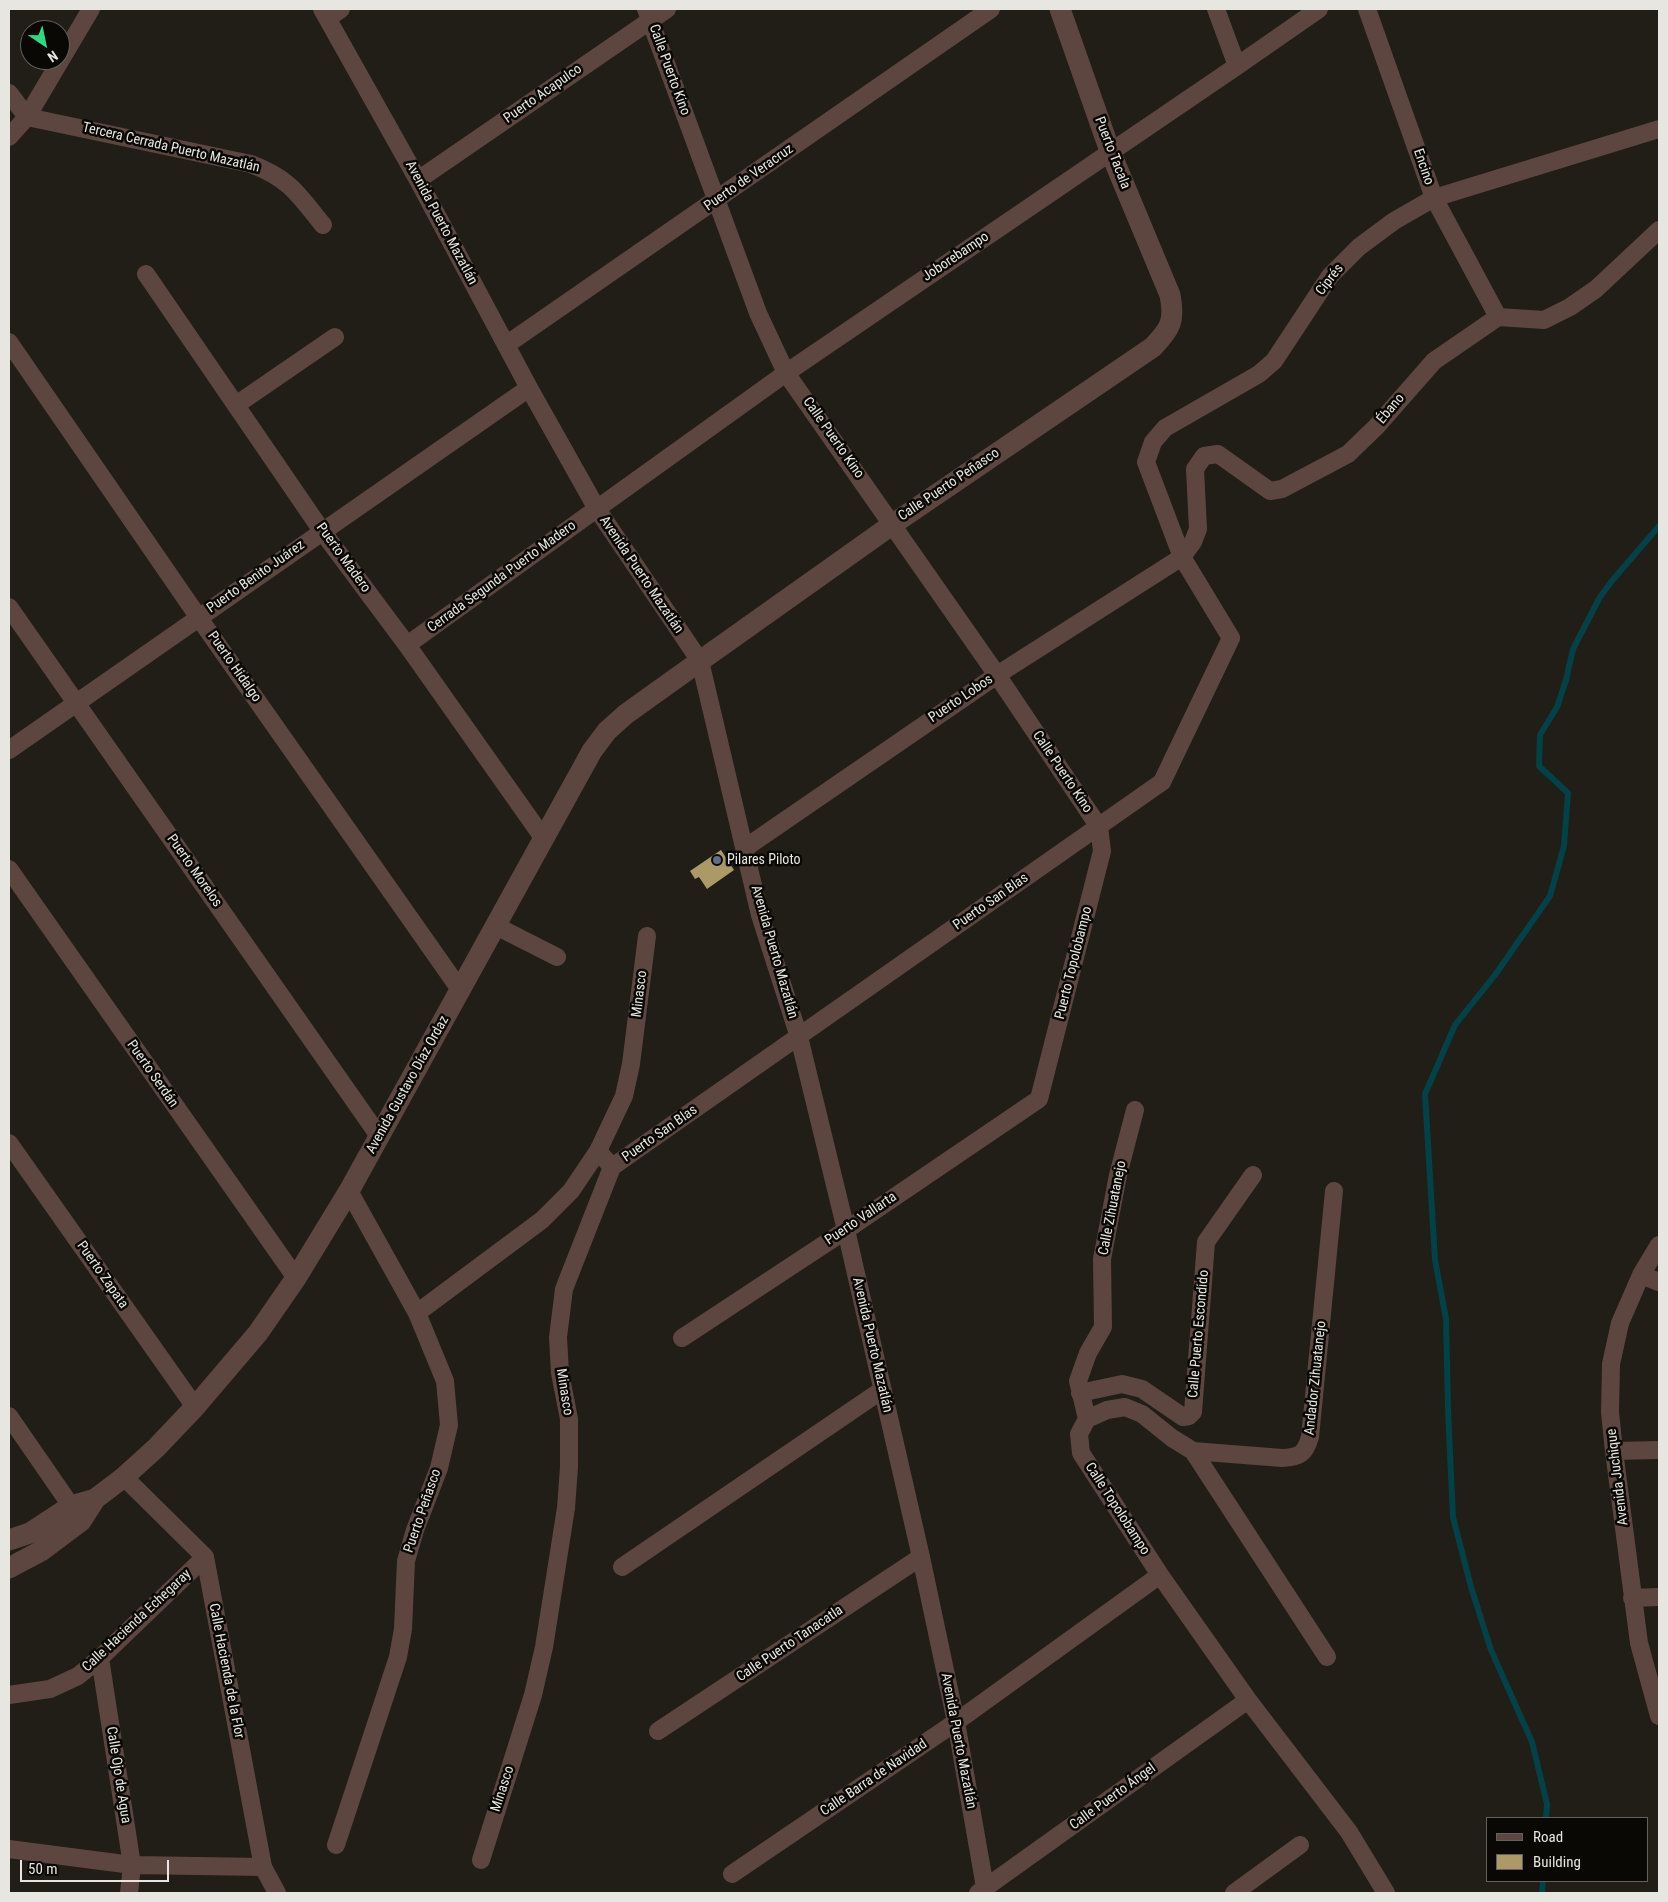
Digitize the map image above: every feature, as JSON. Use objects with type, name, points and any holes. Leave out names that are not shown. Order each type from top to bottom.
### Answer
[{"type":"street","points":[[9,138],[27,117],[90,9]]},
{"type":"street","name":"Puerto Acapulco","points":[[418,180],[648,14],[667,9]]},
{"type":"street","name":"Puerto de Veracruz","points":[[506,345],[991,9]]},
{"type":"street","name":"Puerto Tacala","points":[[1060,9],[1110,151],[1170,295]]},
{"type":"street","points":[[1216,9],[1237,66]]},
{"type":"street","name":"Joborebampo","points":[[597,509],[786,372],[1319,9]]},
{"type":"street","name":"Encino","points":[[1367,9],[1434,198],[1498,318]]},
{"type":"street","name":"Avenida Puerto Mazatlán","points":[[330,12],[529,388],[597,509],[700,661],[760,915],[799,1037],[846,1230],[921,1557],[956,1722],[983,1892]]},
{"type":"street","name":"Calle Puerto Kino","points":[[648,14],[758,313],[786,372],[893,524],[1099,826]]},
{"type":"street","points":[[9,93],[27,117]]},
{"type":"street","name":"Tercera Cerrada Puerto Mazatlán","points":[[27,117],[251,164],[272,172],[291,185],[322,225]]},
{"type":"street","name":"Ciprés","points":[[1182,557],[1146,462],[1153,442],[1165,428],[1259,374],[1274,362],[1330,276],[1359,247],[1394,222],[1434,198],[1659,129]]},
{"type":"street","points":[[1498,318],[1544,320],[1570,307],[1596,289],[1659,230]]},
{"type":"street","name":"Puerto Madero","points":[[146,274],[322,531],[407,645],[544,839]]},
{"type":"street","name":"Calle Puerto Peñasco","points":[[700,661],[893,524],[1152,347],[1166,332],[1173,314],[1170,295]]},
{"type":"street","name":"Ébano","points":[[1182,557],[1193,542],[1198,528],[1195,469],[1204,456],[1218,454],[1270,491],[1282,490],[1348,454],[1376,427],[1434,361],[1498,318]]},
{"type":"street","points":[[236,405],[335,337]]},
{"type":"street","name":"Puerto Hidalgo","points":[[9,342],[199,618],[461,991]]},
{"type":"street","name":"Puerto Benito Juárez","points":[[9,750],[529,388]]},
{"type":"street","name":"Cerrada Segunda Puerto Madero","points":[[407,645],[597,509]]},
{"type":"street","name":"Puerto Lobos","points":[[745,848],[997,675],[1182,557]]},
{"type":"street","name":"Puerto San Blas","points":[[612,1167],[1162,782],[1231,638],[1182,557]]},
{"type":"street","name":"Puerto Morelos","points":[[9,607],[380,1136]]},
{"type":"street","name":"Avenida Gustavo Díaz Ordaz","points":[[9,1568],[41,1551],[76,1514],[124,1477],[156,1448],[195,1407],[258,1333],[296,1278],[349,1191],[592,751],[607,731],[626,714],[700,661]]},
{"type":"street","name":"Puerto Topolobampo","points":[[1039,1099],[1102,851],[1099,826]]},
{"type":"street","name":"Puerto Serdán","points":[[9,870],[296,1278]]},
{"type":"street","points":[[496,926],[557,957]]},
{"type":"street","name":"Minasco","points":[[417,1313],[542,1220],[571,1191],[598,1151],[624,1096],[631,1064],[647,936]]},
{"type":"street","name":"Puerto Vallarta","points":[[682,1338],[1039,1099]]},
{"type":"street","name":"Calle Zihuatanejo","points":[[1087,1419],[1078,1381],[1088,1353],[1103,1327],[1102,1259],[1118,1175],[1135,1110]]},
{"type":"street","name":"Puerto Zapata","points":[[9,1143],[195,1407]]},
{"type":"street","points":[[598,1151],[612,1167]]},
{"type":"street","name":"Minasco","points":[[481,1860],[533,1695],[544,1647],[566,1508],[569,1467],[569,1419],[560,1372],[558,1337],[564,1289],[612,1167]]},
{"type":"street","name":"Calle Puerto Escondido","points":[[1080,1393],[1122,1384],[1142,1389],[1183,1417],[1189,1416],[1193,1412],[1206,1242],[1253,1175]]},
{"type":"street","name":"Andador Zihuatanejo","points":[[1194,1451],[1282,1458],[1296,1457],[1306,1450],[1310,1437],[1334,1190]]},
{"type":"street","name":"Puerto Peñasco","points":[[336,1845],[398,1657],[403,1628],[406,1561],[415,1530],[439,1468],[449,1425],[445,1381],[417,1313],[349,1191]]},
{"type":"street","name":"Avenida Juchique","points":[[1659,1245],[1641,1275],[1620,1323],[1612,1364],[1610,1412],[1639,1643],[1659,1716]]},
{"type":"street","points":[[1641,1275],[1659,1282]]},
{"type":"street","points":[[622,1567],[882,1390]]},
{"type":"street","points":[[1087,1419],[1107,1410],[1125,1407],[1142,1414],[1172,1438],[1194,1451],[1327,1657]]},
{"type":"street","name":"Calle Topolobampo","points":[[1087,1419],[1079,1434],[1081,1453],[1160,1575],[1248,1700],[1349,1832],[1386,1893]]},
{"type":"street","points":[[11,1422],[76,1514]]},
{"type":"street","points":[[1614,1451],[1659,1450]]},
{"type":"street","points":[[124,1477],[205,1557]]},
{"type":"street","name":"Avenida Gustavo Díaz Ordaz","points":[[9,1540],[76,1514]]},
{"type":"street","name":"Calle Hacienda Echegaray","points":[[9,1695],[50,1689],[78,1676],[100,1658],[205,1557]]},
{"type":"street","name":"Calle Hacienda de la Flor","points":[[205,1557],[263,1867],[277,1893]]},
{"type":"street","name":"Calle Puerto Tanacatla","points":[[658,1731],[921,1557]]},
{"type":"street","name":"Calle Barra de Navidad","points":[[732,1874],[956,1722],[1160,1575]]},
{"type":"street","points":[[1632,1598],[1659,1597]]},
{"type":"street","name":"Calle Ojo de Agua","points":[[100,1658],[132,1865],[129,1893]]},
{"type":"street","name":"Calle Puerto Ángel","points":[[983,1892],[1248,1700]]},
{"type":"street","points":[[1234,1893],[1300,1845]]},
{"type":"street","points":[[9,1849],[132,1865],[263,1867]]},
{"type":"building","name":"Pilares Piloto","points":[[721,850],[734,870],[707,889],[699,877],[695,879],[690,871]]},
{"type":"waterway","points":[[1546,1817],[1547,1804],[1532,1742],[1491,1650],[1471,1587],[1453,1517],[1446,1319],[1435,1260],[1425,1094],[1455,1025],[1495,975],[1550,896],[1564,846],[1568,793],[1539,766],[1540,735],[1557,707],[1573,649],[1600,597],[1659,526]]},
{"type":"waterway","points":[[1542,1893],[1543,1882]]},
{"type":"place","name":"Pilares Piloto","points":[[717,860]]}]
